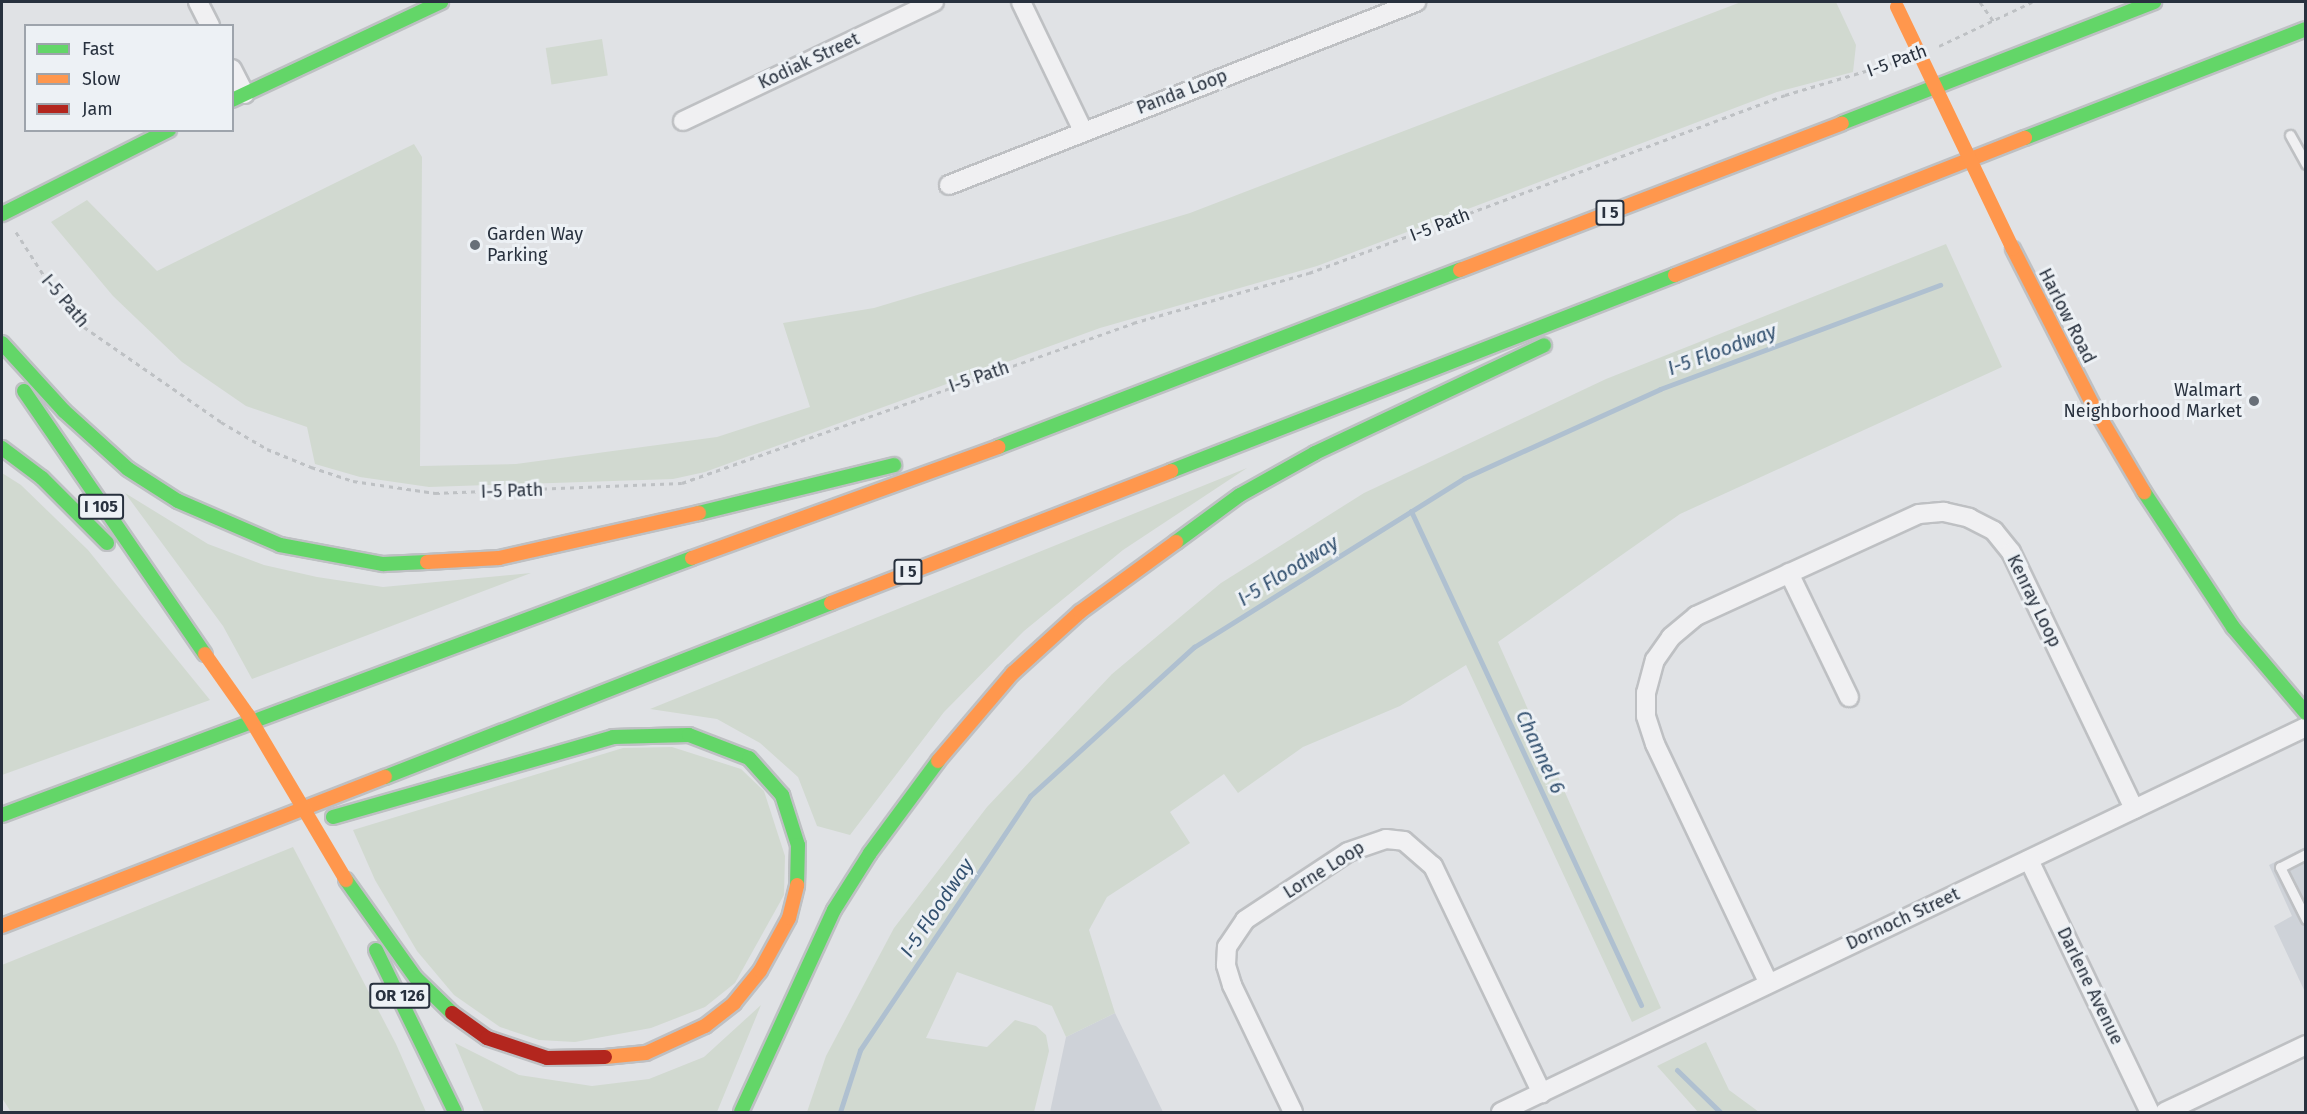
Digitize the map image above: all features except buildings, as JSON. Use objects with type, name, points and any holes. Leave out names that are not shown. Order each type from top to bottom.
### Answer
[{"type":"main road","points":[[239,97],[441,2]]},
{"type":"main road","name":"I 5","points":[[2,815],[416,658],[1065,423],[2154,2]]},
{"type":"main road","name":"Harlow Road","points":[[1895,4],[2013,249],[2094,407],[2164,527],[2233,627],[2306,713]]},
{"type":"main road","name":"I 5","points":[[2,926],[1814,218],[2306,29]]},
{"type":"main road","points":[[2,214],[165,132]]},
{"type":"main road","points":[[1586,326],[1814,218]]},
{"type":"main road","points":[[741,1113],[805,966],[846,891],[948,747],[1012,673],[1080,612],[1240,495],[1315,453],[1554,341]]},
{"type":"main road","points":[[2,343],[64,411],[112,454],[178,501],[280,545],[383,564],[499,558],[570,545],[1065,423]]},
{"type":"main road","name":"I 105","points":[[2,357],[248,715],[346,879]]},
{"type":"main road","points":[[2,448],[42,478],[102,537],[205,654]]},
{"type":"main road","points":[[140,872],[613,737],[648,735],[689,735],[749,758],[782,795],[798,845],[798,879],[789,918],[760,971],[734,1003],[705,1026],[646,1053],[582,1060],[547,1058],[513,1048],[487,1038],[450,1012],[416,978],[346,879]]},
{"type":"main road","name":"OR 126","points":[[346,879],[368,934],[455,1113]]},
{"type":"street","points":[[198,2],[209,24]]},
{"type":"street","name":"Kodiak Street","points":[[683,121],[934,2]]},
{"type":"street","points":[[1021,2],[1083,131]]},
{"type":"street","name":"Panda Loop","points":[[949,185],[1416,2]]},
{"type":"street","points":[[234,77],[239,97]]},
{"type":"street","name":"Kenray Loop","points":[[1768,982],[1654,744],[1646,716],[1646,693],[1656,660],[1671,637],[1696,616],[1919,513],[1944,512],[1969,518],[1994,531],[2011,552],[2134,809]]},
{"type":"street","points":[[1789,573],[1849,697]]},
{"type":"street","name":"Dornoch Street","points":[[1501,1113],[1768,982],[2306,727]]},
{"type":"street","name":"Lorne Loop","points":[[1293,1113],[1233,985],[1226,965],[1227,947],[1245,920],[1348,852],[1386,839],[1404,841],[1433,867],[1542,1093]]},
{"type":"street","name":"Darlene Avenue","points":[[2029,860],[2150,1113]]},
{"type":"street","points":[[2165,1113],[2306,1045]]},
{"type":"lane","points":[[2290,135],[2306,164]]},
{"type":"lane","points":[[2306,854],[2280,867],[2306,919]]},
{"type":"path","points":[[1980,2],[1994,22]]},
{"type":"path","name":"I-5 Path","points":[[1938,46],[1994,22],[2032,2]]},
{"type":"path","name":"I-5 Path","points":[[16,231],[61,302],[84,327],[221,422],[267,449],[310,467],[353,481],[435,494],[682,483],[1133,323],[1309,273],[1785,95],[1905,58]]},
{"type":"shaded area","points":[[1741,2],[1836,2],[1856,45],[1853,72],[1777,92],[1317,266],[1100,328],[705,472],[673,479],[429,487],[360,477],[315,464],[307,427],[246,406],[182,362],[113,296],[51,222],[87,200],[157,271],[414,144],[422,157],[420,466],[516,464],[717,437],[810,407],[783,323],[874,308],[1190,213]]},
{"type":"shaded area","points":[[602,39],[608,76],[551,84],[546,48]]},
{"type":"shaded area","points":[[1946,244],[2002,367],[1680,514],[1498,642],[1661,1008],[1632,1022],[1466,665],[1400,706],[1303,747],[1238,793],[1224,774],[1170,812],[1190,843],[1107,897],[1089,930],[1115,1013],[1066,1037],[1052,1006],[957,972],[926,1038],[987,1047],[1015,1020],[1036,1026],[1046,1035],[1049,1051],[1034,1112],[807,1112],[826,1056],[894,928],[987,807],[1112,674],[1221,583],[1364,493],[1606,379]]},
{"type":"shaded area","points":[[1247,468],[1123,550],[1024,631],[944,712],[850,835],[817,826],[798,777],[760,743],[717,719],[650,709]]},
{"type":"shaded area","points":[[2,473],[21,485],[88,550],[210,700],[2,775]]},
{"type":"shaded area","points":[[125,493],[208,544],[264,565],[317,577],[383,587],[531,573],[252,679],[223,626]]},
{"type":"shaded area","points":[[672,747],[741,769],[764,791],[785,856],[784,895],[735,983],[705,1007],[651,1028],[575,1042],[539,1040],[500,1027],[454,995],[417,951],[375,880],[353,830],[623,748]]},
{"type":"shaded area","points":[[293,847],[396,1044],[426,1112],[11,1112],[2,1098],[2,965]]},
{"type":"shaded area","points":[[2305,847],[2305,992],[2274,926],[2292,916],[2269,865]]},
{"type":"shaded area","points":[[761,1005],[717,1112],[484,1112],[455,1043],[519,1075],[592,1086],[649,1079],[704,1057]]},
{"type":"shaded area","points":[[1115,1013],[1163,1112],[1050,1112],[1066,1037]]},
{"type":"shaded area","points":[[1706,1042],[1729,1090],[1759,1112],[1698,1112],[1657,1066]]},
{"type":"waterway","name":"I-5 Floodway","points":[[840,1112],[860,1050],[1030,796],[1194,647],[1464,478],[1660,389],[1940,285]]},
{"type":"waterway","name":"Channel 6","points":[[1411,511],[1641,1005]]},
{"type":"waterway","name":"Channel 6","points":[[1677,1070],[1720,1112]]},
{"type":"traffic: fast","points":[[234,99],[441,2]]},
{"type":"traffic: fast","points":[[1842,123],[2154,2]]},
{"type":"traffic: fast","points":[[2025,138],[2306,29]]},
{"type":"traffic: fast","points":[[2,214],[165,132]]},
{"type":"traffic: fast","points":[[998,447],[1460,270]]},
{"type":"traffic: fast","points":[[1171,471],[1675,275]]},
{"type":"traffic: fast","points":[[2,343],[64,411],[128,469],[178,501],[280,545],[383,564],[427,562]]},
{"type":"traffic: fast","points":[[1176,542],[1240,495],[1315,453],[1544,345]]},
{"type":"traffic: fast","points":[[24,391],[205,654]]},
{"type":"traffic: fast","points":[[2,448],[42,478],[107,543]]},
{"type":"traffic: fast","points":[[699,513],[894,465]]},
{"type":"traffic: fast","points":[[2144,492],[2233,627],[2306,713]]},
{"type":"traffic: fast","points":[[2,815],[692,558]]},
{"type":"traffic: fast","points":[[385,777],[831,603]]},
{"type":"traffic: fast","points":[[333,817],[613,737],[689,735],[749,758],[782,795],[798,845],[797,885]]},
{"type":"traffic: fast","points":[[741,1112],[834,910],[870,853],[938,761]]},
{"type":"traffic: fast","points":[[346,880],[416,978],[452,1013]]},
{"type":"traffic: fast","points":[[376,950],[455,1112]]},
{"type":"traffic: slow","points":[[1897,7],[2013,249]]},
{"type":"traffic: slow","points":[[1460,270],[1842,123]]},
{"type":"traffic: slow","points":[[1675,275],[2025,138]]},
{"type":"traffic: slow","points":[[2013,249],[2094,407],[2144,492]]},
{"type":"traffic: slow","points":[[692,558],[998,447]]},
{"type":"traffic: slow","points":[[831,603],[1171,471]]},
{"type":"traffic: slow","points":[[427,562],[499,558],[699,513]]},
{"type":"traffic: slow","points":[[938,761],[1013,673],[1080,612],[1176,542]]},
{"type":"traffic: slow","points":[[205,654],[248,715],[346,880]]},
{"type":"traffic: slow","points":[[2,926],[385,777]]},
{"type":"traffic: slow","points":[[605,1057],[646,1053],[705,1026],[734,1003],[760,971],[789,918],[797,885]]},
{"type":"traffic: jam","points":[[452,1013],[487,1038],[547,1058],[605,1057]]},
{"type":"place","name":"Garden Way Parking","points":[[475,245]]},
{"type":"place","name":"Walmart Neighborhood Market","points":[[2254,401]]}]
